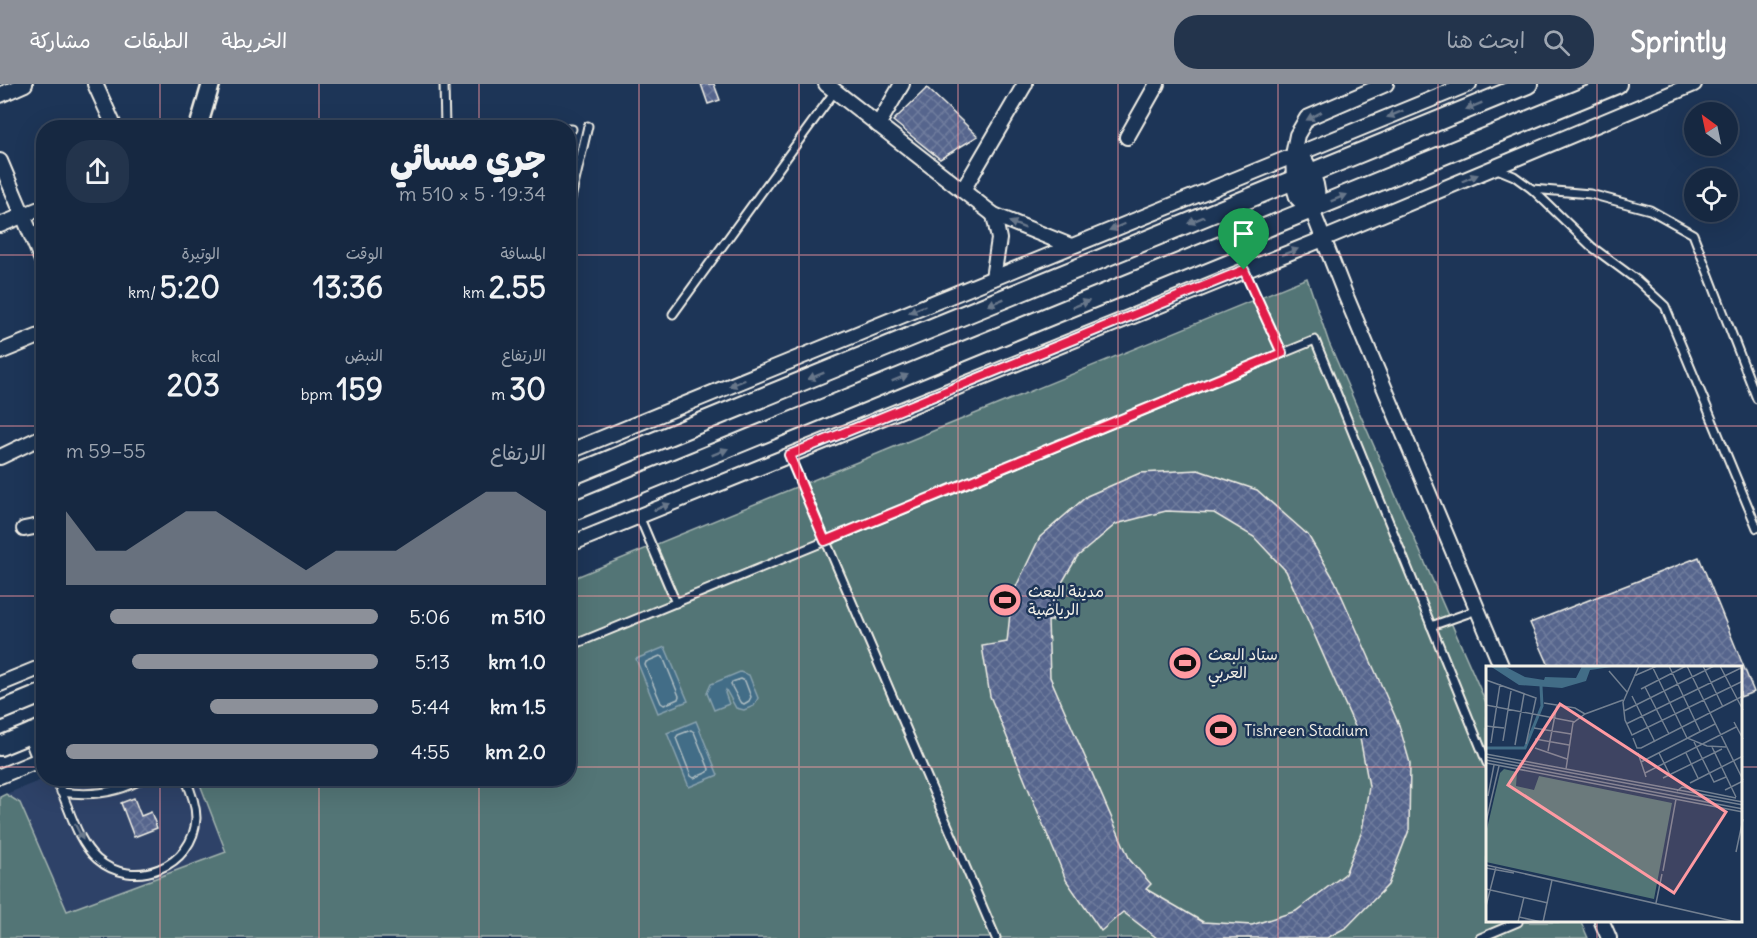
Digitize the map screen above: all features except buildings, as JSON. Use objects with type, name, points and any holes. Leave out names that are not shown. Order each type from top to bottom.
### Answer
[{"type":"main road","points":[[576,474],[1528,84]]},
{"type":"main road","points":[[576,510],[1617,84]]},
{"type":"main road","points":[[1296,154],[1301,176],[1316,187],[1317,195],[1312,210]]},
{"type":"main road","points":[[0,711],[36,696]]},
{"type":"main road","points":[[0,746],[36,731]]},
{"type":"street","points":[[0,95],[25,84]]},
{"type":"street","points":[[95,84],[112,120]]},
{"type":"street","points":[[200,120],[211,84]]},
{"type":"street","points":[[878,125],[902,84]]},
{"type":"street","points":[[963,190],[1025,84]]},
{"type":"street","points":[[1127,137],[1157,84]]},
{"type":"street","points":[[1296,154],[1300,127],[1307,118],[1386,84]]},
{"type":"street","points":[[576,449],[1469,84]]},
{"type":"street","points":[[576,542],[1323,239],[1694,84]]},
{"type":"street","points":[[831,88],[994,215],[1071,246]]},
{"type":"street","points":[[0,161],[36,246]]},
{"type":"street","points":[[0,225],[36,210]]},
{"type":"street","points":[[1312,210],[1501,666]]},
{"type":"street","points":[[993,278],[999,239],[994,215]]},
{"type":"street","points":[[0,352],[36,337]]},
{"type":"street","points":[[0,457],[36,440]]},
{"type":"street","points":[[24,529],[36,527]]},
{"type":"street","points":[[0,684],[36,669]]},
{"type":"street","points":[[0,776],[36,762]]},
{"type":"street","points":[[1603,923],[1609,938]]},
{"type":"lane","points":[[444,84],[445,120]]},
{"type":"lane","points":[[673,314],[831,88]]},
{"type":"lane","points":[[576,177],[588,126]]},
{"type":"lane","points":[[1495,168],[1515,176],[1532,189],[1592,247],[1638,281],[1665,306],[1757,528]]},
{"type":"lane","points":[[1532,189],[1590,194],[1650,210],[1694,234],[1757,399]]},
{"type":"lane","points":[[1244,270],[1282,353]]},
{"type":"lane","points":[[576,644],[1315,340],[1486,761]]},
{"type":"lane","points":[[789,455],[996,938]]},
{"type":"lane","points":[[639,516],[676,603]]},
{"type":"lane","points":[[1431,626],[1477,610]]},
{"type":"lane","points":[[58,786],[79,832],[97,859],[123,873],[137,874],[152,873],[165,867],[177,859],[186,847],[193,834],[196,820],[195,805],[188,786]]},
{"type":"lane","points":[[61,792],[85,794],[108,792],[128,786]]},
{"type":"lane","points":[[1480,938],[1514,923]]},
{"type":"shaded area","points":[[36,782],[36,786],[201,786],[226,851],[67,912],[20,803],[6,794]]},
{"type":"green space","name":"مدينة البعث الرياضية","points":[[1307,278],[1329,343],[1486,703],[1486,923],[1581,923],[1588,938],[0,938],[0,797],[6,794],[20,803],[67,911],[226,852],[201,786],[576,786],[576,577]]},
{"type":"water","points":[[665,647],[688,701],[658,713],[636,659]]},
{"type":"water","points":[[740,672],[749,675],[758,698],[754,706],[744,710],[736,708],[726,690],[729,704],[714,710],[707,693],[711,684]]},
{"type":"water","points":[[696,721],[718,775],[689,787],[667,733]]},
{"type":"place","name":"مدينة البعث الرياضية","points":[[1005,600]]},
{"type":"place","name":"ستاد البعث العربي","points":[[1185,663]]},
{"type":"place","name":"Tishreen Stadium","points":[[1221,730]]},
{"type":"route","points":[[1244,270],[1282,353],[825,541],[789,455],[1244,270]]}]
